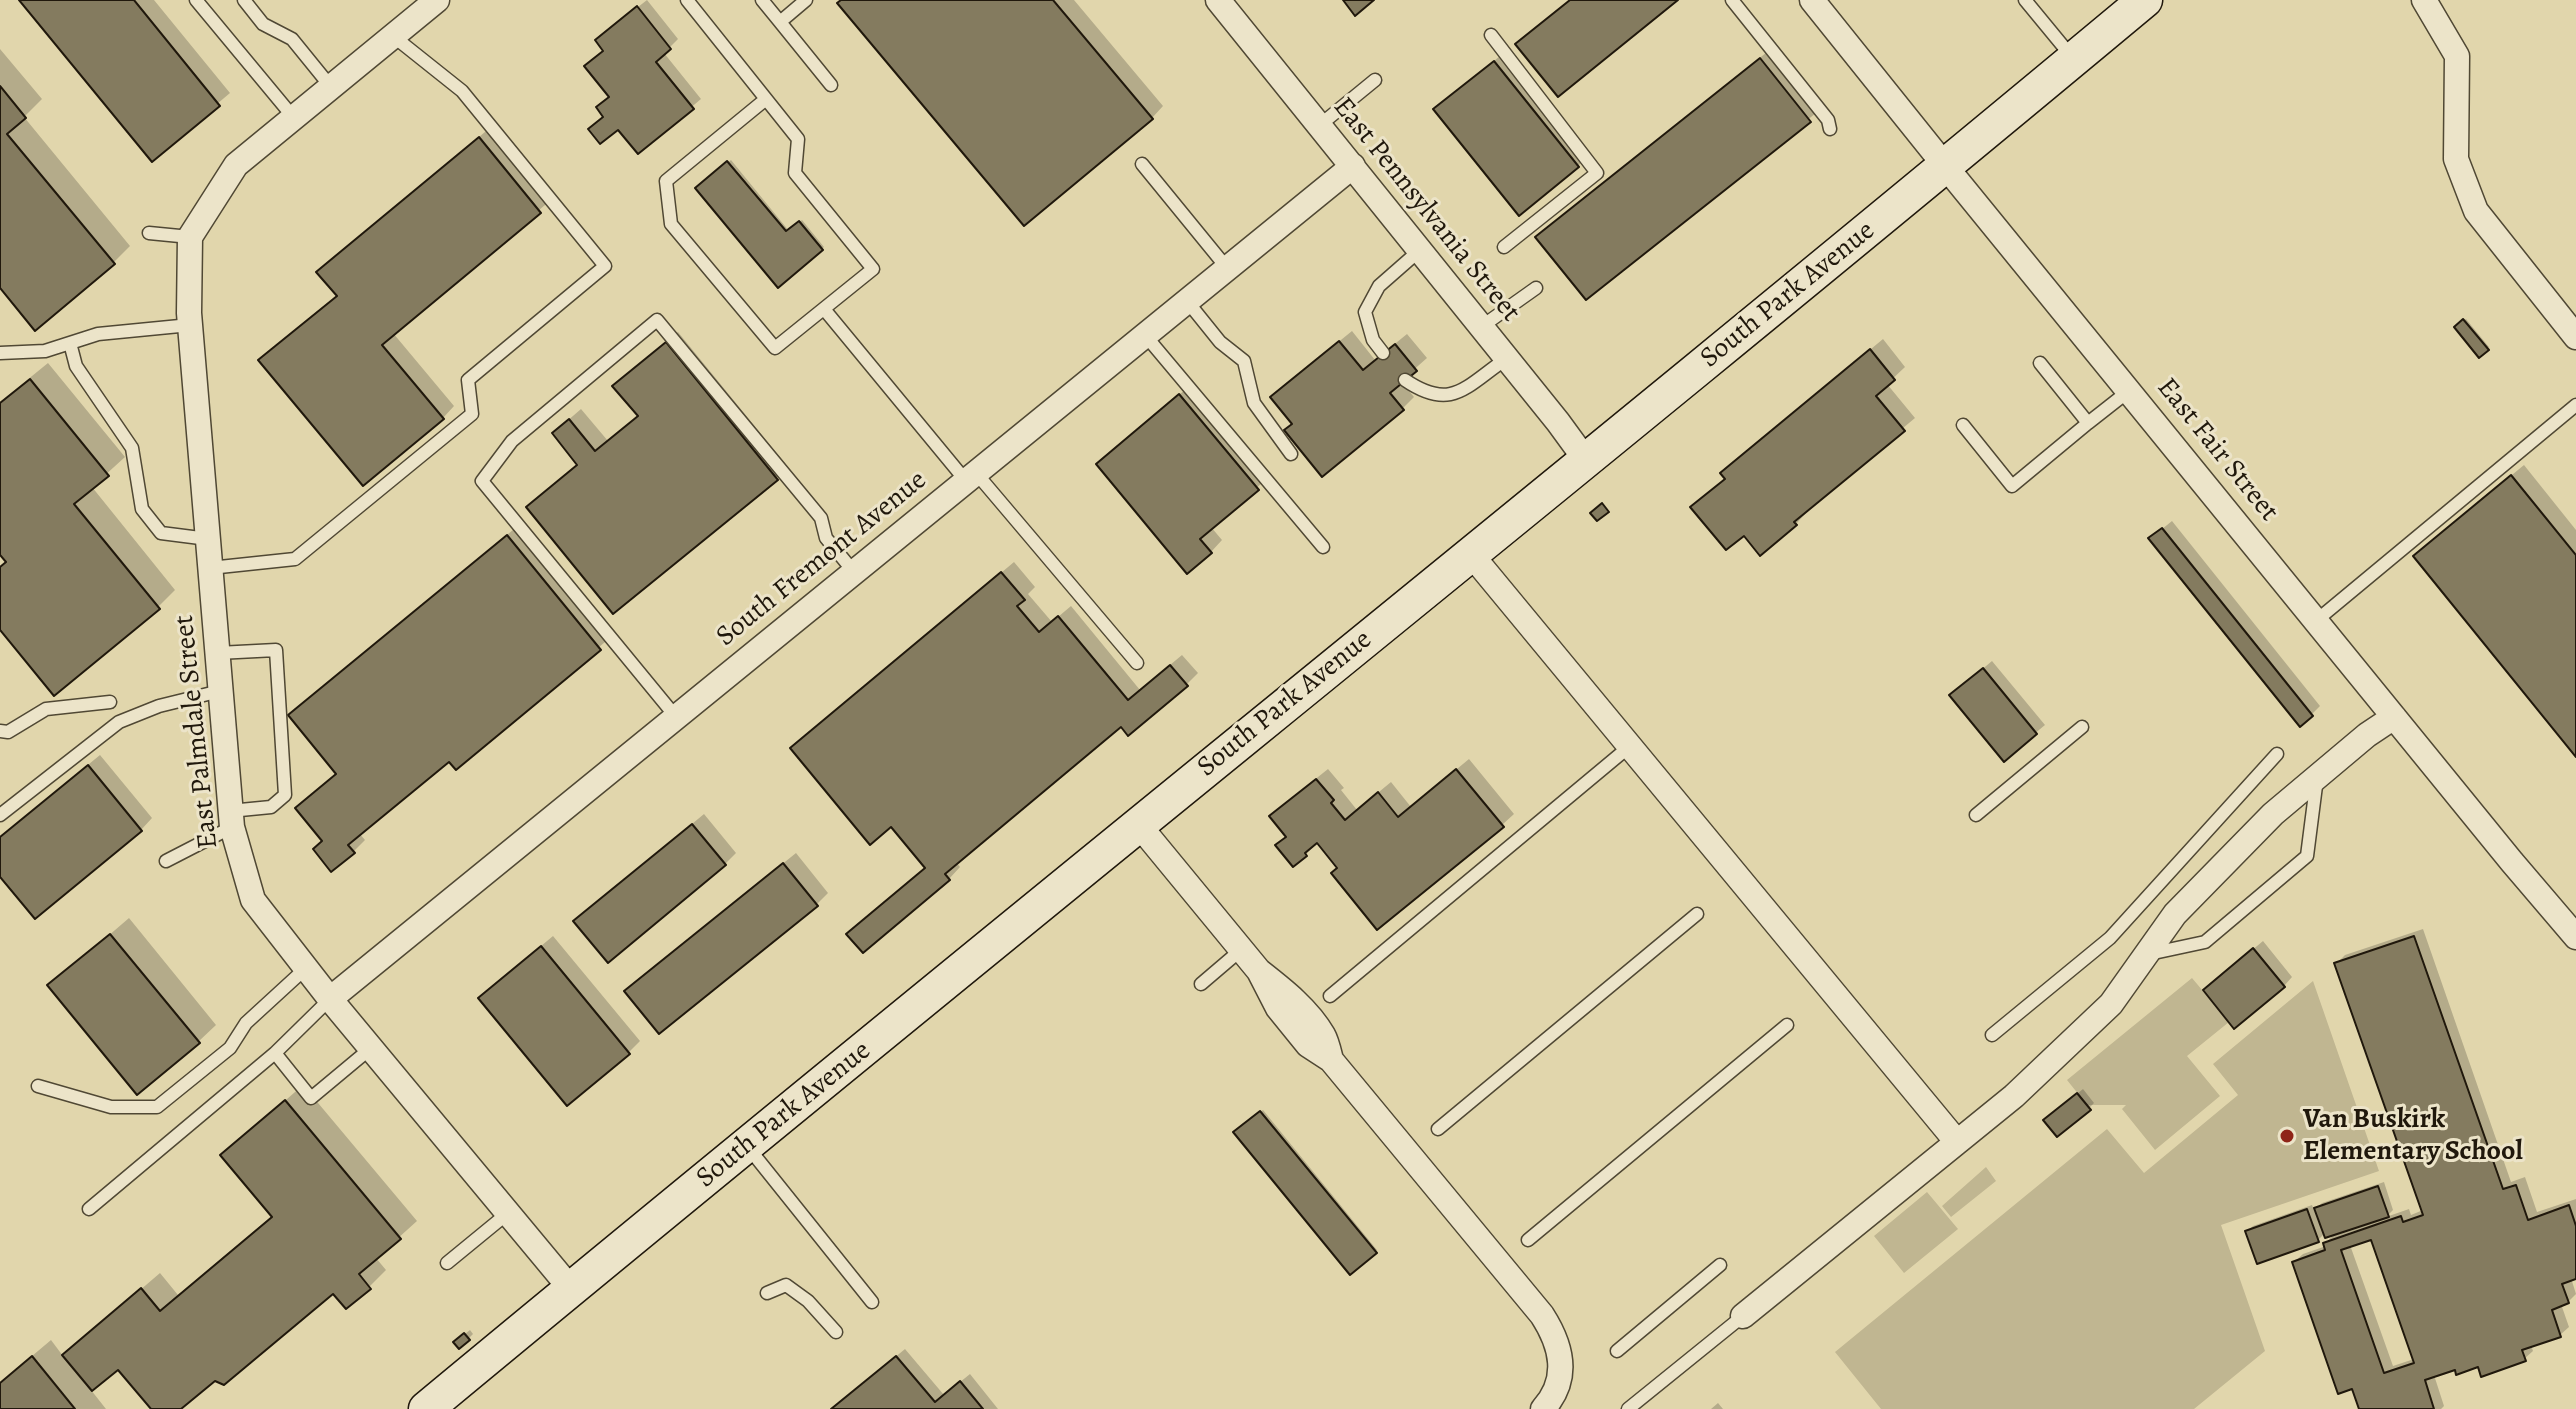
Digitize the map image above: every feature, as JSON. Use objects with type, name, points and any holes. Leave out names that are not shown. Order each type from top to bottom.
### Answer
[{"type":"main road","name":"South Park Avenue","points":[[426,1409],[1138,824],[1946,167],[2145,0]]},
{"type":"street","points":[[190,237],[236,165],[437,0]]},
{"type":"street","name":"East Pennsylvania Street","points":[[1218,0],[1585,459]]},
{"type":"street","name":"East Fair Street","points":[[1812,0],[2576,937]]},
{"type":"street","points":[[2424,0],[2457,56],[2456,159],[2476,211],[2572,324]]},
{"type":"street","name":"South Fremont Avenue","points":[[330,999],[1353,166]]},
{"type":"street","name":"East Palmdale Street","points":[[190,237],[190,325],[231,819],[253,900],[330,999],[571,1289]]},
{"type":"street","points":[[1470,553],[1957,1142]]},
{"type":"street","points":[[1743,1316],[2014,1096],[2111,1004],[2186,903],[2273,814],[2394,717]]},
{"type":"street","points":[[1138,824],[1259,971],[1278,1008],[1308,1045],[1331,1060],[1542,1315],[1553,1332],[1561,1366],[1559,1384],[1543,1409]]},
{"type":"lane","points":[[196,0],[294,118]]},
{"type":"lane","points":[[244,0],[263,24],[292,39],[331,87]]},
{"type":"lane","points":[[687,0],[798,139],[795,173],[873,269],[775,348],[671,224],[666,181],[766,99]]},
{"type":"lane","points":[[762,0],[831,85]]},
{"type":"lane","points":[[780,22],[806,0]]},
{"type":"lane","points":[[1732,0],[1828,120],[1830,129]]},
{"type":"lane","points":[[2025,0],[2074,59]]},
{"type":"lane","points":[[1491,35],[1597,173],[1504,247]]},
{"type":"lane","points":[[210,568],[295,559],[472,414],[468,380],[605,266],[462,91],[393,36]]},
{"type":"lane","points":[[1320,125],[1375,80]]},
{"type":"lane","points":[[1142,164],[1227,268]]},
{"type":"lane","points":[[149,233],[190,237]]},
{"type":"lane","points":[[1383,353],[1373,340],[1365,312],[1379,286],[1420,250]]},
{"type":"lane","points":[[1481,327],[1536,288]]},
{"type":"lane","points":[[1187,301],[1220,342],[1244,361],[1254,403],[1291,454]]},
{"type":"lane","points":[[824,309],[1137,663]]},
{"type":"lane","points":[[676,717],[482,481],[512,441],[657,320],[821,518],[826,538],[854,572]]},
{"type":"lane","points":[[0,353],[45,351],[98,334],[190,325]]},
{"type":"lane","points":[[1145,335],[1323,547]]},
{"type":"lane","points":[[70,343],[76,366],[132,448],[142,509],[161,533],[208,539]]},
{"type":"lane","points":[[1405,380],[1423,392],[1445,397],[1463,389],[1506,359]]},
{"type":"lane","points":[[2040,363],[2088,423]]},
{"type":"lane","points":[[1963,425],[2012,486],[2130,390]]},
{"type":"lane","points":[[2317,620],[2576,405]]},
{"type":"lane","points":[[166,861],[231,819],[271,807],[285,795],[276,650],[218,653]]},
{"type":"lane","points":[[0,815],[119,722],[159,706],[220,691]]},
{"type":"lane","points":[[0,731],[8,732],[46,709],[110,702]]},
{"type":"lane","points":[[1976,815],[2082,727]]},
{"type":"lane","points":[[1330,996],[1630,746]]},
{"type":"lane","points":[[1992,1035],[2110,938],[2277,754]]},
{"type":"lane","points":[[2146,955],[2205,942],[2307,856],[2318,777]]},
{"type":"lane","points":[[1438,1129],[1697,914]]},
{"type":"lane","points":[[1201,984],[1242,949]]},
{"type":"lane","points":[[38,1086],[111,1107],[157,1107],[230,1048],[246,1023],[306,968]]},
{"type":"lane","points":[[89,1209],[275,1053],[330,999]]},
{"type":"lane","points":[[1528,1240],[1787,1025]]},
{"type":"lane","points":[[275,1053],[311,1098],[371,1048]]},
{"type":"lane","points":[[746,1145],[872,1302]]},
{"type":"lane","points":[[447,1263],[508,1213]]},
{"type":"lane","points":[[1617,1351],[1720,1265]]},
{"type":"lane","points":[[767,1293],[786,1285],[808,1301],[836,1332]]},
{"type":"lane","points":[[1628,1409],[1743,1316]]},
{"type":"shaded area","points":[[2192,978],[2229,1022],[2187,1056],[2220,1096],[2155,1150],[2122,1109],[2126,1105],[2087,1105],[2067,1080]]},
{"type":"shaded area","points":[[2313,981],[2379,1171],[2221,1225],[2265,1351],[2194,1409],[1881,1409],[1835,1352],[2107,1129],[2144,1173],[2238,1095],[2213,1064]]},
{"type":"shaded area","points":[[1986,1167],[1996,1181],[1951,1217],[1942,1206]]},
{"type":"shaded area","points":[[1927,1192],[1958,1229],[1904,1273],[1874,1236]]},
{"type":"building","points":[[19,0],[134,0],[220,106],[152,162]]},
{"type":"building","points":[[841,0],[1053,0],[1153,119],[1024,226],[837,3]]},
{"type":"building","points":[[1343,0],[1374,0],[1355,16]]},
{"type":"building","points":[[1570,0],[1678,0],[1558,97],[1515,44]]},
{"type":"building","points":[[637,6],[671,49],[656,62],[694,109],[638,154],[618,130],[600,144],[588,129],[603,117],[596,107],[609,97],[584,66],[603,51],[595,40]]},
{"type":"building","points":[[1760,58],[1811,122],[1586,300],[1535,237]]},
{"type":"building","points":[[1494,61],[1579,167],[1519,216],[1433,109]]},
{"type":"building","points":[[0,86],[26,118],[7,134],[115,264],[35,331],[0,288]]},
{"type":"building","points":[[479,137],[541,213],[382,345],[444,419],[363,486],[258,360],[337,296],[316,272]]},
{"type":"building","points":[[727,161],[786,231],[799,221],[823,250],[778,288],[695,188]]},
{"type":"building","points":[[2463,319],[2489,350],[2479,358],[2454,327]]},
{"type":"building","points":[[1339,341],[1363,370],[1395,344],[1417,371],[1390,393],[1404,410],[1322,477],[1284,430],[1292,424],[1270,397]]},
{"type":"building","points":[[666,342],[778,480],[613,614],[526,507],[577,465],[552,433],[569,419],[595,451],[638,416],[612,386]]},
{"type":"building","points":[[1870,349],[1895,380],[1876,396],[1905,431],[1794,522],[1797,525],[1760,556],[1744,536],[1726,550],[1690,507],[1725,479],[1720,473]]},
{"type":"building","points":[[30,379],[109,476],[74,504],[160,609],[54,696],[0,630],[0,567],[6,562],[0,555],[0,403]]},
{"type":"building","points":[[1179,394],[1259,490],[1200,539],[1212,553],[1187,574],[1096,464]]},
{"type":"building","points":[[2511,475],[2576,555],[2576,757],[2413,556]]},
{"type":"building","points":[[1602,503],[1609,512],[1597,521],[1590,513]]},
{"type":"building","points":[[2162,528],[2313,716],[2300,727],[2148,538]]},
{"type":"building","points":[[507,535],[601,650],[456,770],[449,762],[348,845],[355,853],[331,872],[313,849],[322,841],[295,808],[336,774],[288,715]]},
{"type":"building","points":[[1001,572],[1025,600],[1017,606],[1039,632],[1058,616],[1128,700],[1170,665],[1188,686],[1128,736],[1121,727],[945,874],[950,880],[863,953],[846,934],[925,868],[891,827],[870,845],[790,748]]},
{"type":"building","points":[[1983,668],[2037,734],[2004,762],[1949,695]]},
{"type":"building","points":[[88,765],[142,831],[35,919],[0,877],[0,837]]},
{"type":"building","points":[[1456,769],[1504,827],[1377,930],[1331,873],[1337,868],[1317,843],[1293,867],[1275,845],[1286,837],[1269,816],[1316,779],[1334,800],[1331,803],[1345,820],[1378,792],[1398,817]]},
{"type":"building","points":[[692,824],[726,865],[608,963],[573,921]]},
{"type":"building","points":[[783,863],[818,906],[659,1034],[624,991]]},
{"type":"building","points":[[110,934],[200,1043],[137,1095],[47,985]]},
{"type":"building","points":[[2414,936],[2503,1189],[2516,1185],[2528,1220],[2569,1205],[2576,1226],[2576,1279],[2562,1284],[2569,1303],[2552,1310],[2561,1337],[2522,1350],[2526,1361],[2481,1377],[2478,1367],[2456,1375],[2455,1370],[2425,1380],[2434,1409],[2359,1409],[2352,1389],[2338,1394],[2292,1262],[2325,1250],[2323,1243],[2401,1216],[2403,1222],[2423,1215],[2334,963]],"holes":[[[2371,1240],[2414,1363],[2384,1373],[2341,1250]]]},
{"type":"building","points":[[541,946],[630,1054],[567,1106],[478,998]]},
{"type":"building","points":[[2253,948],[2285,987],[2234,1029],[2203,990]]},
{"type":"building","points":[[2077,1093],[2091,1110],[2057,1137],[2043,1120]]},
{"type":"building","points":[[285,1100],[401,1239],[359,1274],[371,1289],[346,1309],[333,1294],[224,1385],[215,1381],[181,1409],[151,1409],[118,1370],[92,1391],[62,1355],[141,1288],[160,1311],[272,1217],[220,1155]]},
{"type":"building","points":[[1260,1111],[1377,1253],[1350,1275],[1233,1132]]},
{"type":"building","points":[[2378,1186],[2389,1217],[2325,1238],[2314,1208]]},
{"type":"building","points":[[2307,1209],[2319,1242],[2257,1264],[2245,1231]]},
{"type":"building","points":[[464,1333],[470,1340],[459,1349],[453,1342]]},
{"type":"building","points":[[32,1356],[75,1409],[0,1409],[0,1383]]},
{"type":"building","points":[[896,1356],[935,1402],[960,1381],[983,1409],[831,1409]]},
{"type":"place","name":"Van Buskirk Elementary School","points":[[2287,1136]]}]
